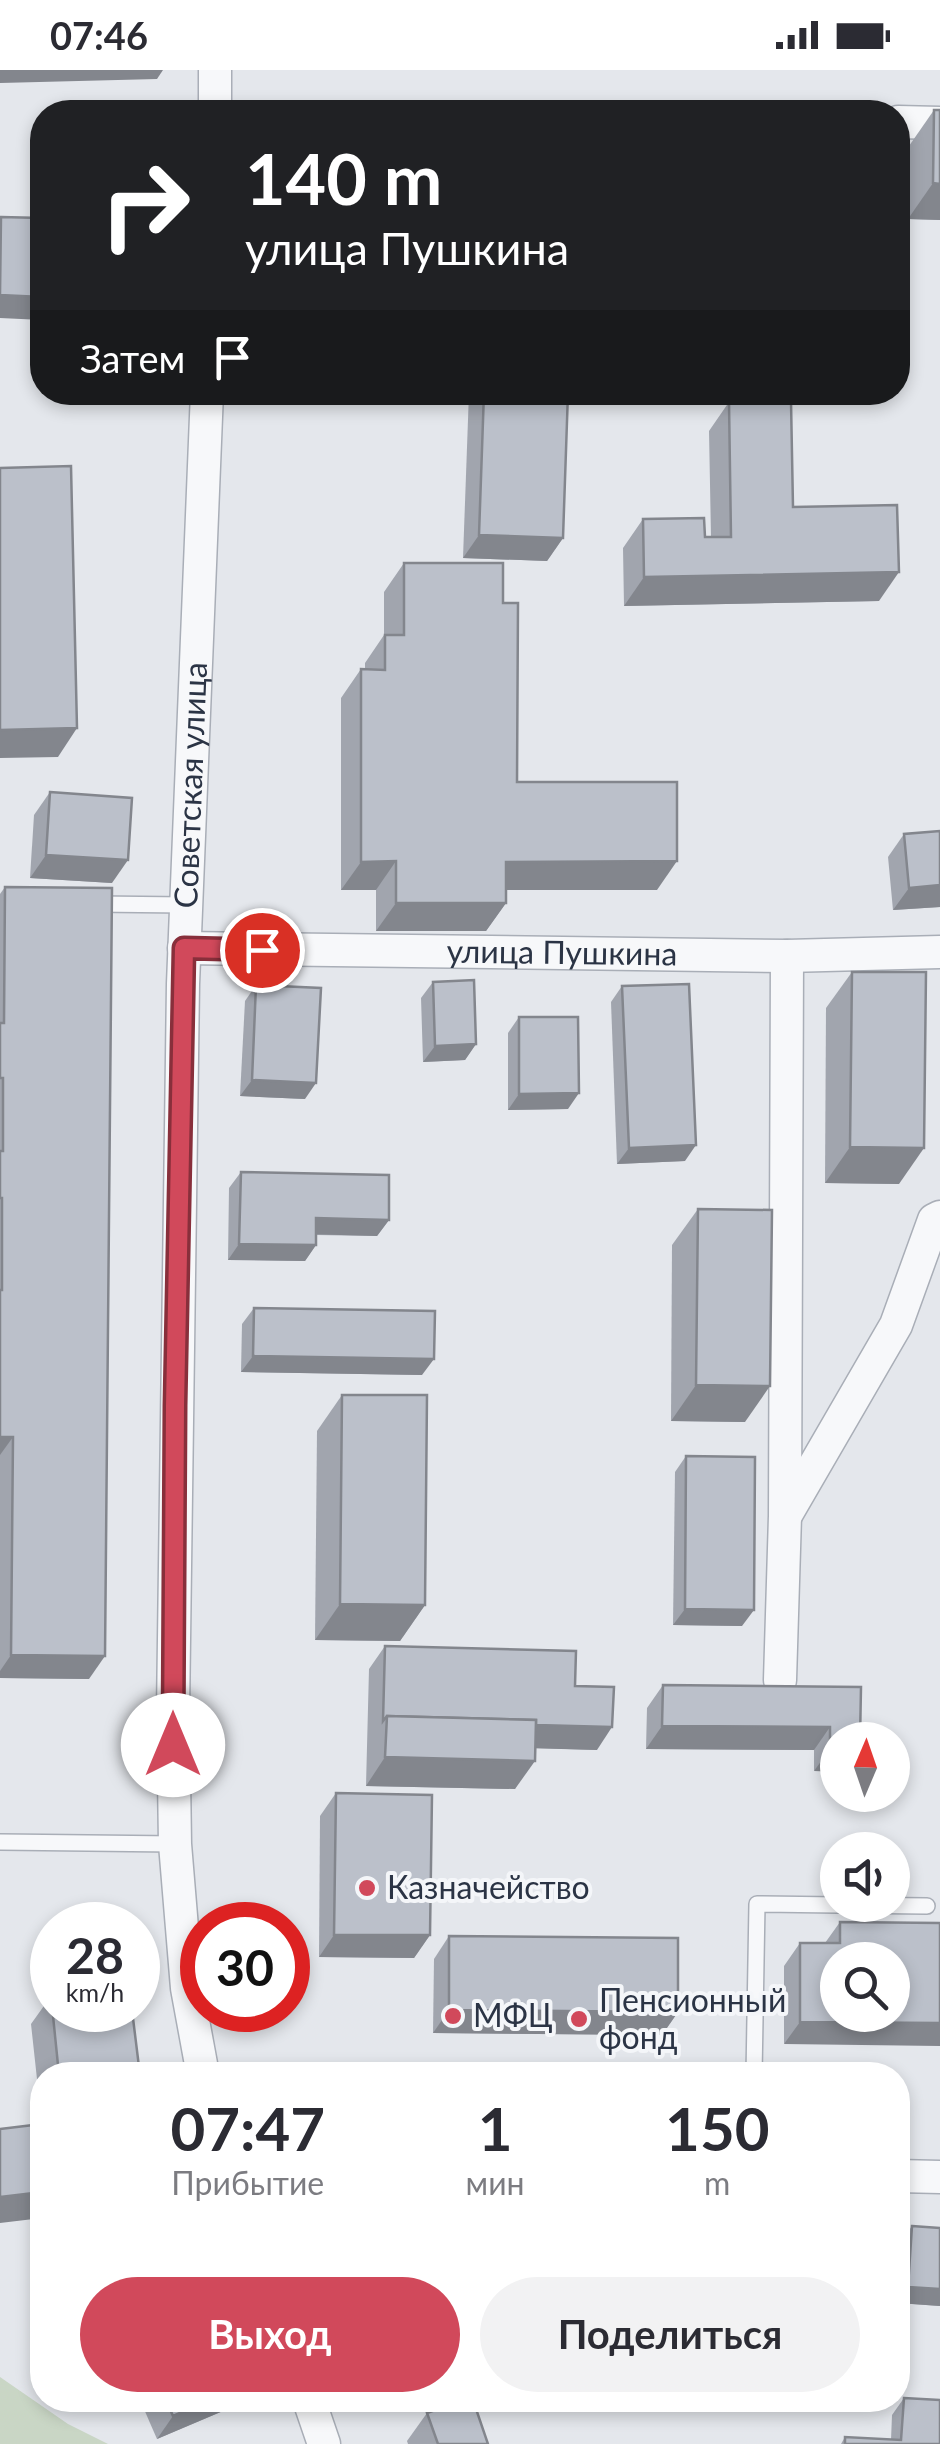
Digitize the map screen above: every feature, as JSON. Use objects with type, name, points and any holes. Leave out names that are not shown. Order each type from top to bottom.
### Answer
[{"type":"street","points":[[215,70],[215,100]]},
{"type":"street","points":[[910,122],[940,123]]},
{"type":"street","name":"Советская улица","points":[[201,2062],[188,1988],[174,1844],[175,1426],[184,948],[208,405]]},
{"type":"street","name":"улица Пушкина","points":[[184,948],[787,956],[940,952]]},
{"type":"street","points":[[780,1680],[785,1516],[787,956]]},
{"type":"street","points":[[785,1516],[896,1324],[934,1220],[940,1217]]},
{"type":"street","points":[[910,2176],[940,2177]]},
{"type":"street","points":[[313,2412],[324,2444]]},
{"type":"lane","points":[[74,904],[186,905]]},
{"type":"lane","points":[[0,1842],[174,1844]]},
{"type":"lane","points":[[754,2062],[756,1904],[820,1905]]},
{"type":"lane","points":[[910,1906],[927,1906]]},
{"type":"green space","points":[[0,2377],[30,2398],[30,2412],[51,2412],[108,2444],[0,2444]]},
{"type":"building","points":[[934,110],[940,110],[940,184],[933,183]]},
{"type":"building","points":[[1,217],[30,218],[30,296],[0,295]]},
{"type":"building","points":[[484,405],[568,405],[563,538],[479,535]]},
{"type":"building","points":[[729,405],[791,405],[793,507],[897,505],[899,572],[644,577],[643,519],[704,518],[705,537],[731,537]]},
{"type":"building","points":[[71,466],[77,728],[0,730],[0,468]]},
{"type":"building","points":[[404,563],[503,563],[503,603],[518,603],[517,782],[677,782],[677,861],[506,862],[506,903],[396,903],[396,861],[361,862],[361,669],[385,670],[385,635],[404,635]]},
{"type":"building","points":[[50,792],[132,798],[128,860],[46,855]]},
{"type":"building","points":[[940,831],[940,885],[909,888],[904,834]]},
{"type":"building","points":[[5,887],[112,888],[105,1656],[11,1655],[13,1437],[0,1437],[0,1023],[4,1023]]},
{"type":"building","points":[[852,972],[926,972],[924,1148],[850,1147]]},
{"type":"building","points":[[474,980],[476,1044],[435,1046],[433,982]]},
{"type":"building","points":[[689,984],[696,1145],[629,1148],[622,986]]},
{"type":"building","points":[[256,985],[321,988],[316,1083],[252,1080]]},
{"type":"building","points":[[519,1017],[578,1017],[579,1093],[519,1094]]},
{"type":"building","points":[[241,1172],[389,1175],[389,1220],[316,1218],[316,1245],[239,1244]]},
{"type":"building","points":[[698,1209],[772,1210],[770,1386],[696,1385]]},
{"type":"building","points":[[254,1308],[435,1311],[434,1359],[253,1356]]},
{"type":"building","points":[[342,1395],[427,1395],[425,1605],[340,1604]]},
{"type":"building","points":[[686,1456],[755,1457],[754,1610],[685,1609]]},
{"type":"building","points":[[385,1646],[576,1651],[575,1686],[614,1687],[612,1727],[536,1725],[536,1720],[387,1716],[383,1721]]},
{"type":"building","points":[[663,1685],[861,1687],[860,1722],[820,1722],[820,1727],[662,1726]]},
{"type":"building","points":[[387,1716],[536,1720],[535,1761],[385,1757]]},
{"type":"building","name":"Казначейство","points":[[336,1793],[432,1795],[430,1935],[334,1935]]},
{"type":"building","points":[[840,1922],[940,1923],[940,2023],[910,2023],[910,1942],[840,1942]]},
{"type":"building","points":[[449,1936],[678,1938],[678,2012],[449,2010]]},
{"type":"building","points":[[800,1943],[820,1943],[820,2022],[800,2022]]},
{"type":"building","points":[[54,2032],[135,2032],[138,2062],[58,2062]]},
{"type":"building","points":[[30,2125],[30,2193],[0,2197],[0,2129]]},
{"type":"building","points":[[912,2226],[940,2228],[940,2289],[910,2287]]},
{"type":"building","points":[[910,2398],[940,2400],[940,2444],[845,2444],[845,2437],[901,2440],[903,2412],[910,2412]]},
{"type":"building","points":[[477,2412],[488,2444],[438,2444],[427,2413]]},
{"type":"place","name":"Казначейство","points":[[367,1888]]},
{"type":"place","name":"МФЦ","points":[[453,2016]]},
{"type":"place","name":"Пенсионный фонд","points":[[579,2019]]},
{"type":"route","points":[[173,1745],[184,948],[262,950]]}]
